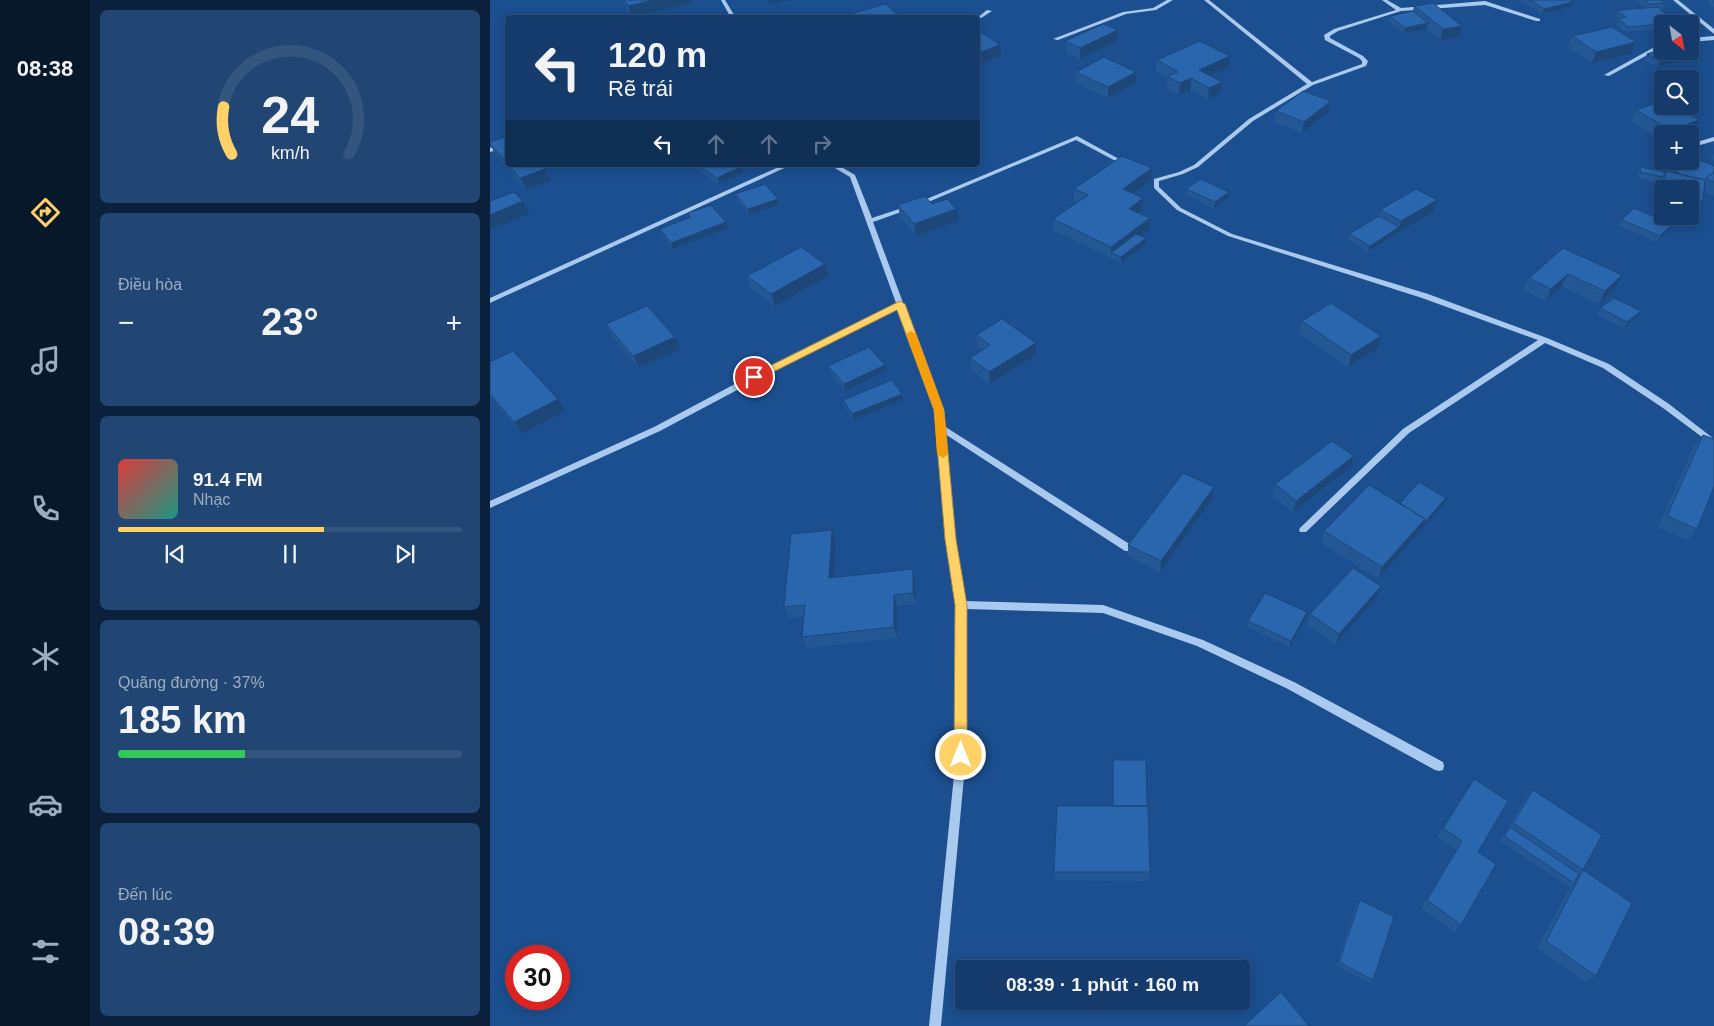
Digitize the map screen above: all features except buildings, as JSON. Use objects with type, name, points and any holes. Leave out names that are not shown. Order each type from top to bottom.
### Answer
[{"type":"street","points":[[723,0],[732,15]]},
{"type":"street","points":[[1056,39],[1125,14],[1154,9],[1171,0]]},
{"type":"street","points":[[1206,0],[1311,84]]},
{"type":"street","points":[[1384,0],[1400,10]]},
{"type":"street","points":[[1675,0],[1714,32]]},
{"type":"street","points":[[1147,175],[1156,180],[1181,173],[1196,166],[1251,120],[1311,84],[1364,65],[1365,61],[1361,57],[1328,39],[1327,34],[1386,13],[1400,10],[1485,4],[1538,20]]},
{"type":"street","points":[[980,18],[990,11]]},
{"type":"street","points":[[1699,39],[1714,38]]},
{"type":"street","points":[[1607,75],[1654,49]]},
{"type":"street","points":[[869,221],[920,204],[1074,138],[1138,171]]},
{"type":"street","points":[[1699,143],[1714,139]]},
{"type":"street","points":[[490,150],[505,145]]},
{"type":"street","points":[[490,301],[784,167]]},
{"type":"street","points":[[837,167],[853,176],[939,410],[950,539],[961,605],[961,755],[935,1026]]},
{"type":"street","points":[[1156,180],[1156,187],[1179,209],[1230,235],[1425,296],[1544,340],[1606,366],[1666,406],[1714,443]]},
{"type":"street","points":[[490,505],[656,429],[900,304]]},
{"type":"street","points":[[1303,530],[1406,431],[1544,340]]},
{"type":"street","points":[[940,427],[1128,548]]},
{"type":"street","points":[[961,605],[1103,609],[1200,643],[1272,676],[1440,766]]},
{"type":"slow traffic","points":[[911,334],[939,410],[943,454]]},
{"type":"route","points":[[754,377],[900,304],[939,410],[950,539],[961,605],[961,755]]}]
